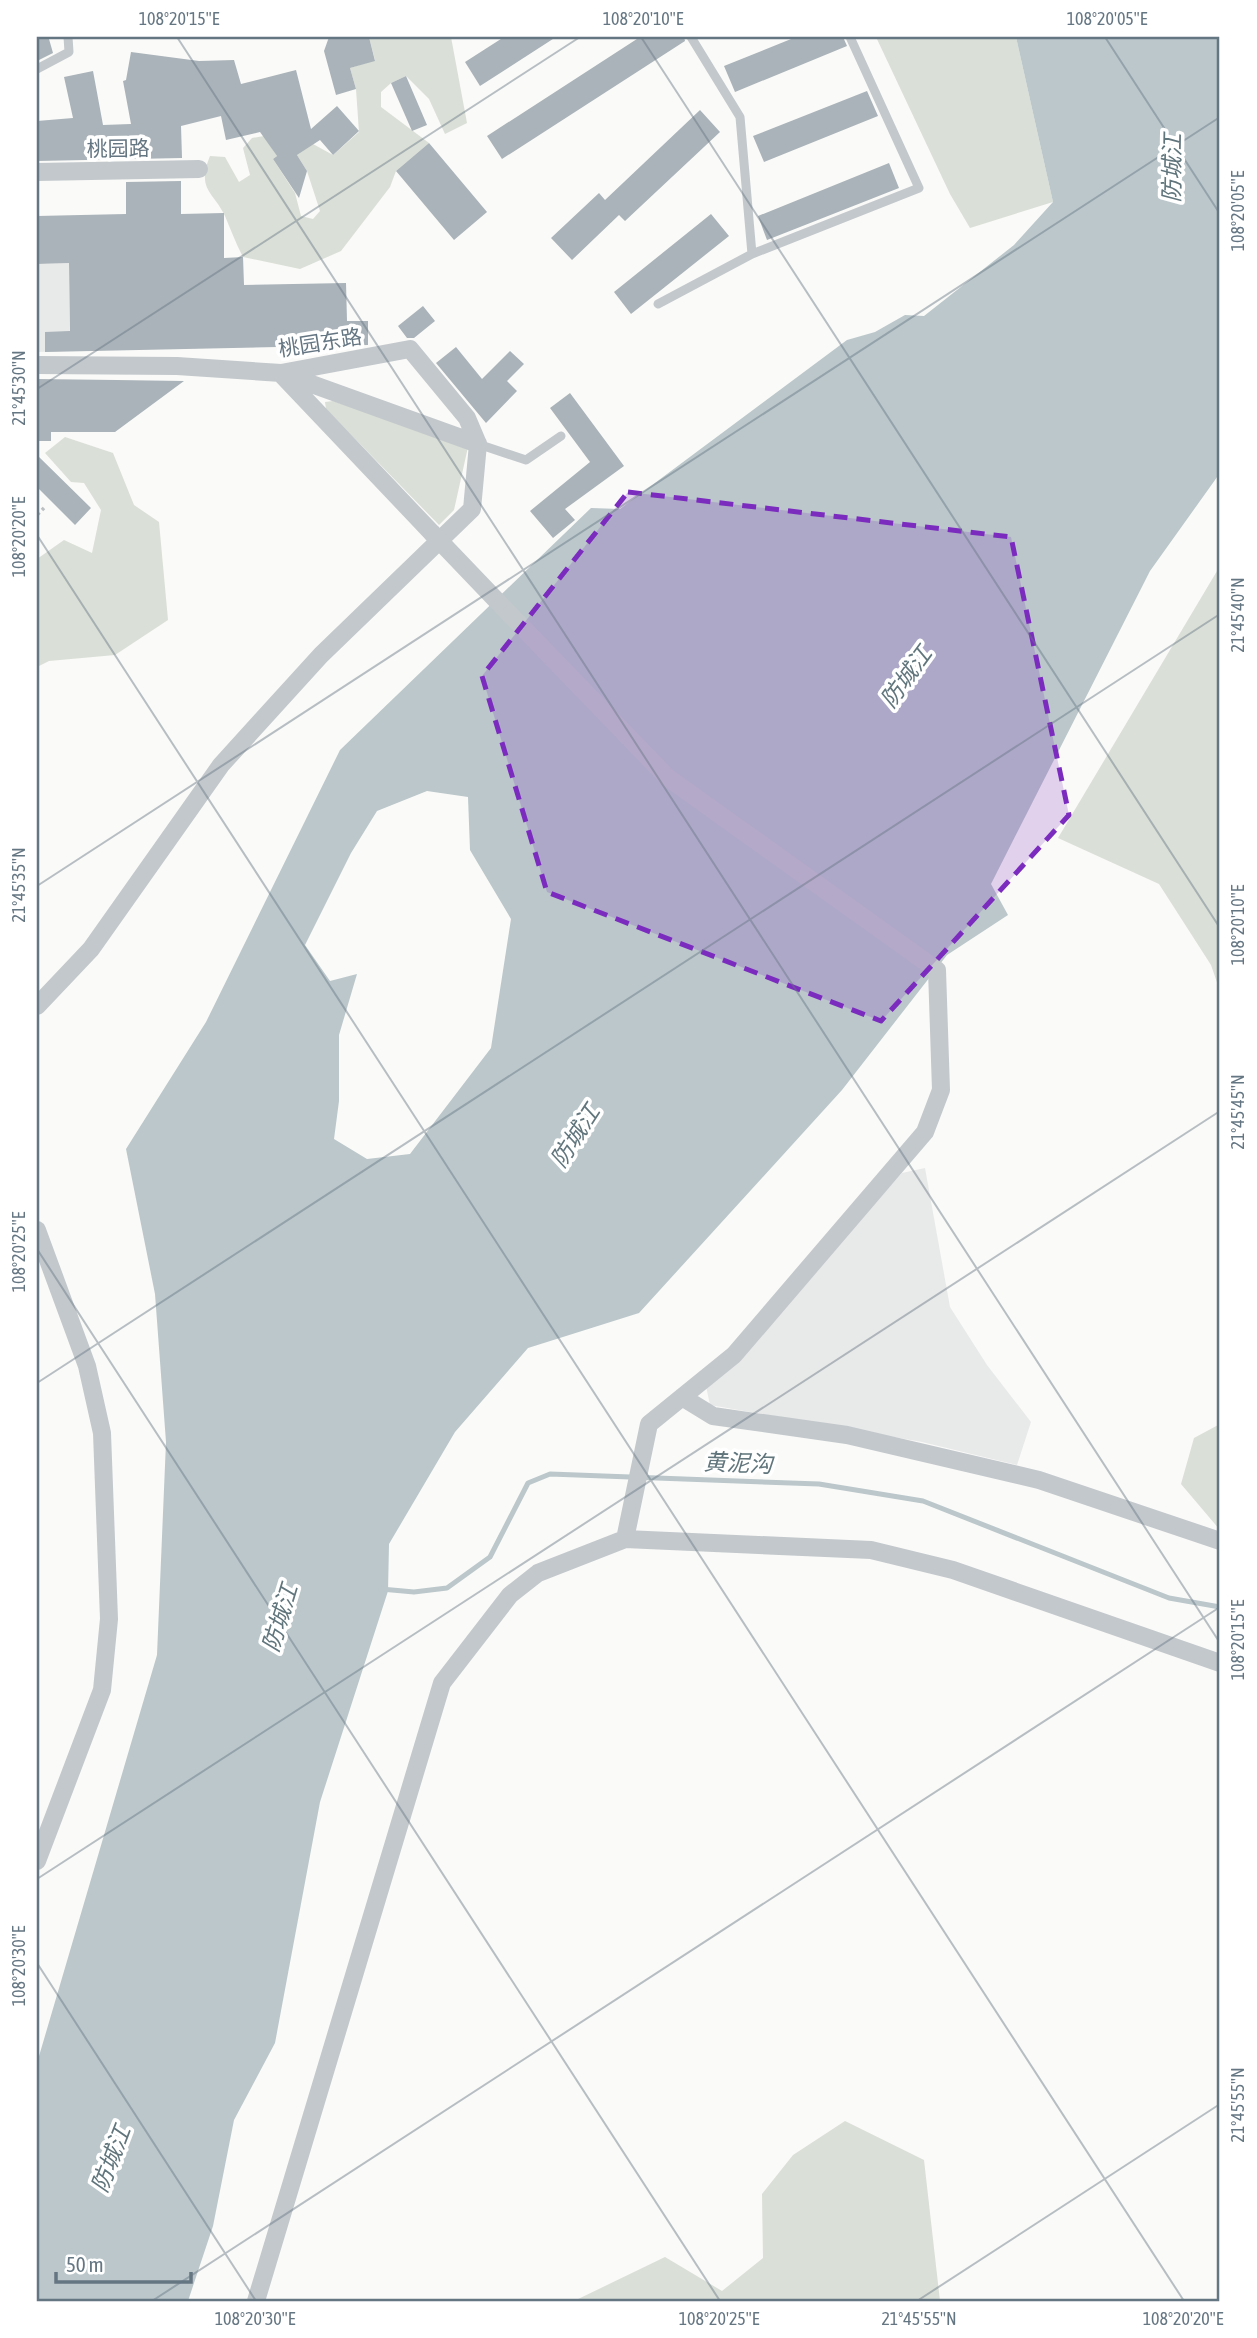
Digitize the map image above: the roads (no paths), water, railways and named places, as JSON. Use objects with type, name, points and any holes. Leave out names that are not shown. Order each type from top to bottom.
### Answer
[{"type":"street","name":"桃园路","points":[[37,172],[199,169]]},
{"type":"street","name":"桃园东路","points":[[37,365],[177,366],[281,373],[410,349],[467,418],[478,444]]},
{"type":"street","points":[[37,1006],[91,949],[221,765],[321,655],[472,509],[478,444],[281,373]]},
{"type":"street","points":[[281,373],[667,777],[937,970],[942,1046],[941,1090],[925,1132],[734,1355],[649,1424],[625,1539]]},
{"type":"street","points":[[37,1230],[87,1366],[102,1433],[109,1619],[102,1690],[37,1861]]},
{"type":"street","points":[[682,1397],[713,1416],[847,1435],[1039,1480],[1220,1541]]},
{"type":"street","points":[[256,2301],[442,1683],[510,1595],[538,1573],[625,1539],[871,1550],[953,1570],[1220,1663]]},
{"type":"lane","points":[[37,69],[69,52],[68,37]]},
{"type":"lane","points":[[691,37],[740,117],[752,254]]},
{"type":"lane","points":[[658,304],[752,254],[919,188],[850,37]]},
{"type":"lane","points":[[478,444],[526,460],[561,436]]},
{"type":"water","name":"防城江","points":[[1016,37],[1220,37],[1220,473],[1150,571],[991,884],[1008,915],[947,955],[842,1090],[639,1313],[528,1348],[455,1432],[389,1544],[388,1591],[320,1802],[275,2043],[234,2120],[213,2226],[188,2301],[37,2301],[37,2063],[157,1655],[166,1442],[155,1294],[126,1149],[206,1022],[340,750],[591,508],[620,509],[847,340],[875,332],[905,315],[924,316],[1014,245],[1053,202]],"holes":[[[427,791],[468,797],[470,850],[511,919],[491,1048],[410,1154],[367,1159],[334,1139],[339,1101],[339,1035],[357,974],[330,981],[305,945],[351,853],[377,811]]]},
{"type":"waterway","name":"黄泥沟","points":[[381,1589],[414,1592],[447,1588],[490,1557],[528,1483],[550,1474],[819,1484],[923,1501],[1169,1598],[1220,1607]]}]
